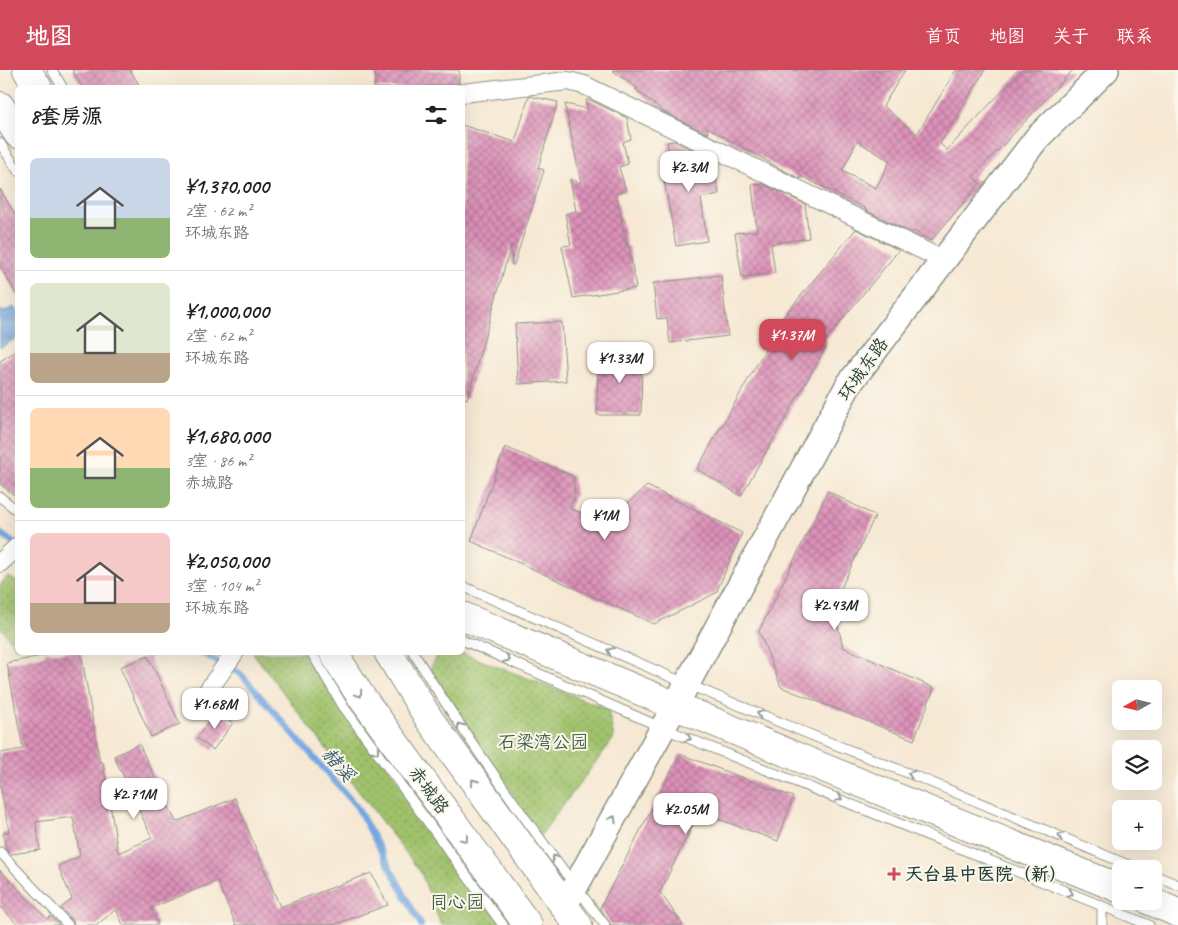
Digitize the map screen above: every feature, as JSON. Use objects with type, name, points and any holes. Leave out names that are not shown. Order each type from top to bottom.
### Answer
[{"type":"main road","points":[[27,70],[36,85]]},
{"type":"main road","name":"环城东路","points":[[572,906],[675,706],[849,384],[1037,138],[1106,70]]},
{"type":"main road","points":[[0,106],[15,129]]},
{"type":"main road","points":[[465,617],[675,706],[1111,898]]},
{"type":"main road","name":"赤城路","points":[[335,655],[360,695],[528,925]]},
{"type":"main road","points":[[390,655],[429,719],[572,906]]},
{"type":"main road","points":[[1162,906],[1178,913]]},
{"type":"street","points":[[465,93],[568,81],[584,85],[943,260]]},
{"type":"street","points":[[0,563],[15,549]]},
{"type":"street","points":[[205,695],[233,655]]},
{"type":"lane","points":[[52,70],[61,85]]},
{"type":"lane","points":[[0,143],[15,166]]},
{"type":"lane","points":[[0,497],[15,509]]},
{"type":"lane","points":[[465,588],[675,706]]},
{"type":"lane","points":[[465,641],[675,706],[816,737],[932,782],[1117,860]]},
{"type":"lane","points":[[313,655],[343,706],[503,925]]},
{"type":"lane","points":[[415,655],[572,906],[606,925]]},
{"type":"lane","points":[[0,852],[68,925]]},
{"type":"lane","points":[[1162,878],[1178,885]]},
{"type":"lane","points":[[1102,925],[1111,898],[1149,925]]},
{"type":"green space","points":[[8,576],[15,581],[15,646],[0,626],[0,585]]},
{"type":"green space","name":"石梁湾公园","points":[[465,654],[608,709],[614,738],[540,836],[430,669],[438,655]]},
{"type":"green space","name":"同心园","points":[[255,655],[312,655],[343,706],[503,925],[441,925],[421,873]]},
{"type":"water","points":[[14,307],[15,308],[15,339],[0,348],[0,309],[3,312]]},
{"type":"building","points":[[72,70],[130,70],[139,85],[81,85]]},
{"type":"building","points":[[376,70],[459,70],[459,83],[439,85],[374,85]]},
{"type":"building","points":[[612,70],[905,70],[883,106],[917,134],[956,70],[985,70],[940,144],[947,150],[1022,70],[1073,70],[973,177],[980,183],[931,241],[914,231],[912,233],[865,210],[801,176],[801,179],[779,168],[707,127],[708,134],[664,112],[635,89],[638,89]],"holes":[[[857,141],[890,161],[876,188],[842,171]]]},
{"type":"building","points":[[529,96],[558,102],[538,168],[544,170],[514,265],[512,265],[511,245],[467,399],[465,399],[465,126],[515,142]]},
{"type":"building","points":[[586,100],[590,100],[627,118],[631,139],[623,142],[628,164],[619,167],[626,191],[616,193],[627,247],[629,246],[636,288],[573,298],[562,246],[571,245],[565,214],[576,211],[570,179],[581,183],[565,104],[588,109]]},
{"type":"building","points":[[674,141],[713,160],[719,194],[701,198],[707,241],[676,246],[664,180],[674,179],[667,142]]},
{"type":"building","points":[[763,184],[805,204],[809,238],[771,244],[775,273],[742,277],[735,233],[757,231],[752,185]]},
{"type":"building","points":[[0,189],[15,214],[15,292],[0,266]]},
{"type":"building","points":[[856,229],[899,250],[823,343],[827,345],[741,496],[697,469],[785,315]]},
{"type":"building","points":[[721,275],[728,336],[670,343],[667,318],[657,319],[653,283]]},
{"type":"building","points":[[562,322],[566,381],[518,384],[515,324]]},
{"type":"building","points":[[15,352],[15,496],[0,484],[0,361]]},
{"type":"building","points":[[598,354],[642,354],[641,415],[597,415]]},
{"type":"building","points":[[505,447],[573,476],[575,494],[570,509],[608,521],[647,486],[742,533],[716,593],[654,624],[471,541]]},
{"type":"building","points":[[828,491],[875,516],[833,605],[843,647],[934,688],[914,740],[781,687],[759,631]]},
{"type":"building","points":[[46,655],[82,655],[100,763],[103,762],[118,853],[152,838],[114,756],[139,744],[176,822],[235,798],[280,907],[371,873],[388,905],[333,925],[236,925],[217,881],[151,908],[158,925],[123,925],[116,909],[97,925],[74,925],[73,921],[61,908],[72,899],[58,866],[80,856],[73,817],[36,822],[40,850],[11,854],[6,850],[3,833],[9,832],[0,784],[0,753],[23,749],[7,663]]},
{"type":"building","points":[[148,656],[180,724],[151,737],[120,667]]},
{"type":"building","points":[[217,710],[233,723],[213,750],[197,738]]},
{"type":"building","points":[[680,754],[793,797],[778,841],[699,812],[660,892],[683,925],[611,925],[600,908]]},
{"type":"building","points":[[0,870],[47,919],[51,916],[59,925],[18,925],[0,906]]},
{"type":"waterway","name":"赭溪","points":[[0,533],[15,544]]},
{"type":"waterway","name":"赭溪","points":[[205,655],[241,674],[357,807],[421,925]]},
{"type":"place","name":"天台县中医院（新）","points":[[894,874]]}]
